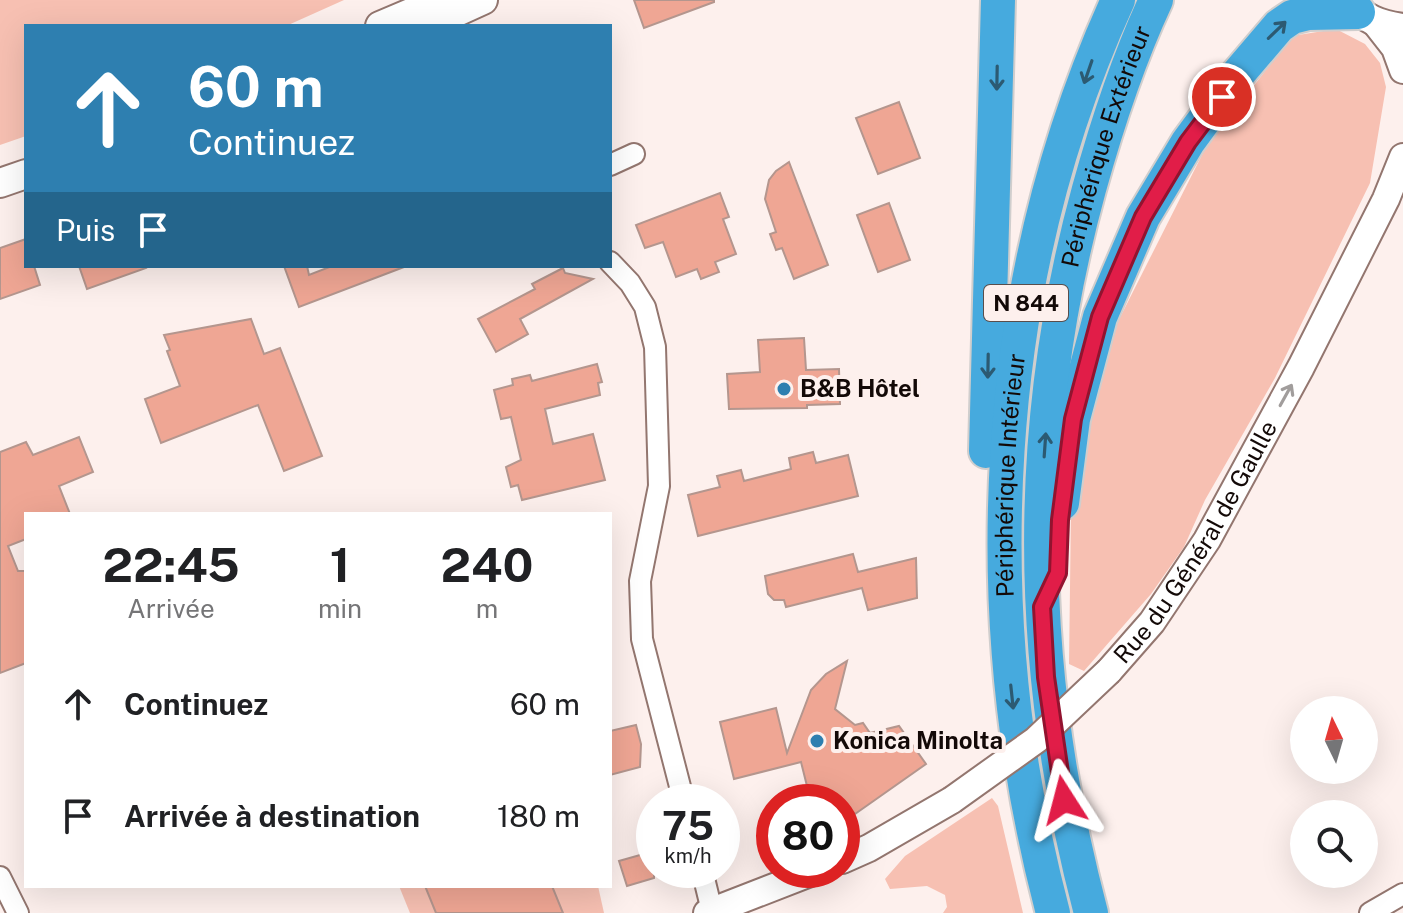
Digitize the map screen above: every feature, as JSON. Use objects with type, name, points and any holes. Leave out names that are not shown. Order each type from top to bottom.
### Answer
[{"type":"highway","points":[[998,0],[986,449],[988,586],[1005,619]]},
{"type":"highway","name":"Périphérique Intérieur","points":[[1053,913],[1025,790],[1016,729],[1005,619],[1007,458],[1012,395],[1029,290],[1065,139],[1096,49],[1118,0]]},
{"type":"highway","name":"Périphérique Extérieur","points":[[1091,913],[1059,769],[1046,677],[1042,607],[1043,472],[1055,343],[1064,297],[1099,153],[1156,0]]},
{"type":"highway","points":[[1042,607],[1058,573],[1060,520],[1073,419],[1100,317],[1143,217],[1188,142],[1238,74],[1279,26],[1292,17],[1308,13],[1371,16]]},
{"type":"main road","points":[[430,24],[483,0]]},
{"type":"main road","points":[[391,24],[453,13]]},
{"type":"main road","points":[[0,183],[24,175]]},
{"type":"street","points":[[1371,16],[1395,48],[1403,70]]},
{"type":"street","points":[[612,164],[634,154]]},
{"type":"street","name":"Rue du Général de Gaulle","points":[[860,852],[952,800],[1036,740],[1109,671],[1152,622],[1207,540],[1301,367],[1386,199],[1403,157]]},
{"type":"street","points":[[612,264],[630,283],[645,307],[655,347],[659,486],[640,581],[642,639],[679,784]]},
{"type":"street","points":[[0,877],[18,913]]},
{"type":"street","points":[[705,888],[710,912],[772,888]]},
{"type":"street","points":[[1370,913],[1403,894]]},
{"type":"shaded area","points":[[0,0],[344,0],[290,24],[24,24],[24,137],[0,145]]},
{"type":"shaded area","points":[[1336,29],[1365,44],[1380,63],[1386,87],[1370,183],[1275,378],[1205,500],[1184,547],[1151,594],[1084,671],[1069,664],[1071,510],[1097,363],[1205,149],[1292,36]]},
{"type":"shaded area","points":[[992,798],[998,806],[1023,913],[943,913],[947,907],[945,895],[927,886],[890,889],[885,879],[905,856]]},
{"type":"shaded area","points":[[400,888],[598,888],[604,913],[410,913]]},
{"type":"building","points":[[634,0],[714,0],[714,2],[644,28]]},
{"type":"building","points":[[899,102],[920,158],[878,174],[856,118]]},
{"type":"building","points":[[789,162],[828,265],[794,279],[782,248],[776,250],[770,234],[776,232],[765,199],[769,180]]},
{"type":"building","points":[[720,193],[729,217],[723,219],[736,254],[715,262],[719,272],[701,279],[697,269],[676,277],[663,242],[645,248],[636,225]]},
{"type":"building","points":[[889,203],[910,260],[878,272],[857,215]]},
{"type":"building","points":[[24,240],[24,268],[35,268],[40,285],[0,299],[0,248]]},
{"type":"building","points":[[80,268],[146,268],[87,289]]},
{"type":"building","points":[[285,268],[307,268],[309,275],[327,268],[401,268],[299,307]]},
{"type":"building","points":[[563,268],[565,273],[593,279],[520,319],[528,334],[496,352],[478,319],[535,289],[532,284]]},
{"type":"building","points":[[251,319],[264,354],[280,348],[322,456],[284,471],[258,405],[161,443],[145,399],[180,386],[164,335]]},
{"type":"building","name":"B&B Hôtel","points":[[804,338],[806,370],[839,369],[840,404],[807,405],[807,408],[729,409],[727,374],[760,372],[758,340]]},
{"type":"building","points":[[597,364],[602,382],[598,383],[600,395],[545,409],[553,444],[593,434],[605,480],[522,500],[518,485],[511,487],[506,467],[521,460],[511,417],[501,419],[494,390],[513,385],[512,379],[530,375],[532,381]]},
{"type":"building","points":[[79,437],[93,472],[59,486],[69,512],[24,512],[24,540],[8,546],[18,571],[24,571],[24,664],[0,673],[0,452],[26,442],[33,455]]},
{"type":"building","points":[[813,452],[816,463],[848,455],[858,496],[698,536],[688,495],[720,487],[717,476],[741,470],[744,481],[791,469],[789,458]]},
{"type":"building","points":[[853,554],[858,572],[916,558],[917,598],[868,610],[862,588],[786,607],[784,600],[774,600],[768,594],[765,576]]},
{"type":"building","name":"Konica Minolta","points":[[847,661],[835,709],[855,725],[863,723],[870,733],[899,726],[926,764],[860,810],[860,784],[806,784],[801,762],[734,779],[720,722],[776,708],[787,753],[811,690],[826,674]]},
{"type":"building","points":[[636,725],[641,744],[640,767],[612,774],[612,731]]},
{"type":"building","points":[[636,856],[636,883],[627,886],[619,861]]},
{"type":"building","points":[[426,888],[553,888],[563,913],[436,913]]},
{"type":"place","name":"B&B Hôtel","points":[[784,389]]},
{"type":"place","name":"Konica Minolta","points":[[817,741]]},
{"type":"route","points":[[1064,800],[1046,677],[1042,607],[1058,573],[1060,520],[1073,419],[1100,317],[1143,217],[1188,142],[1222,97]]}]
